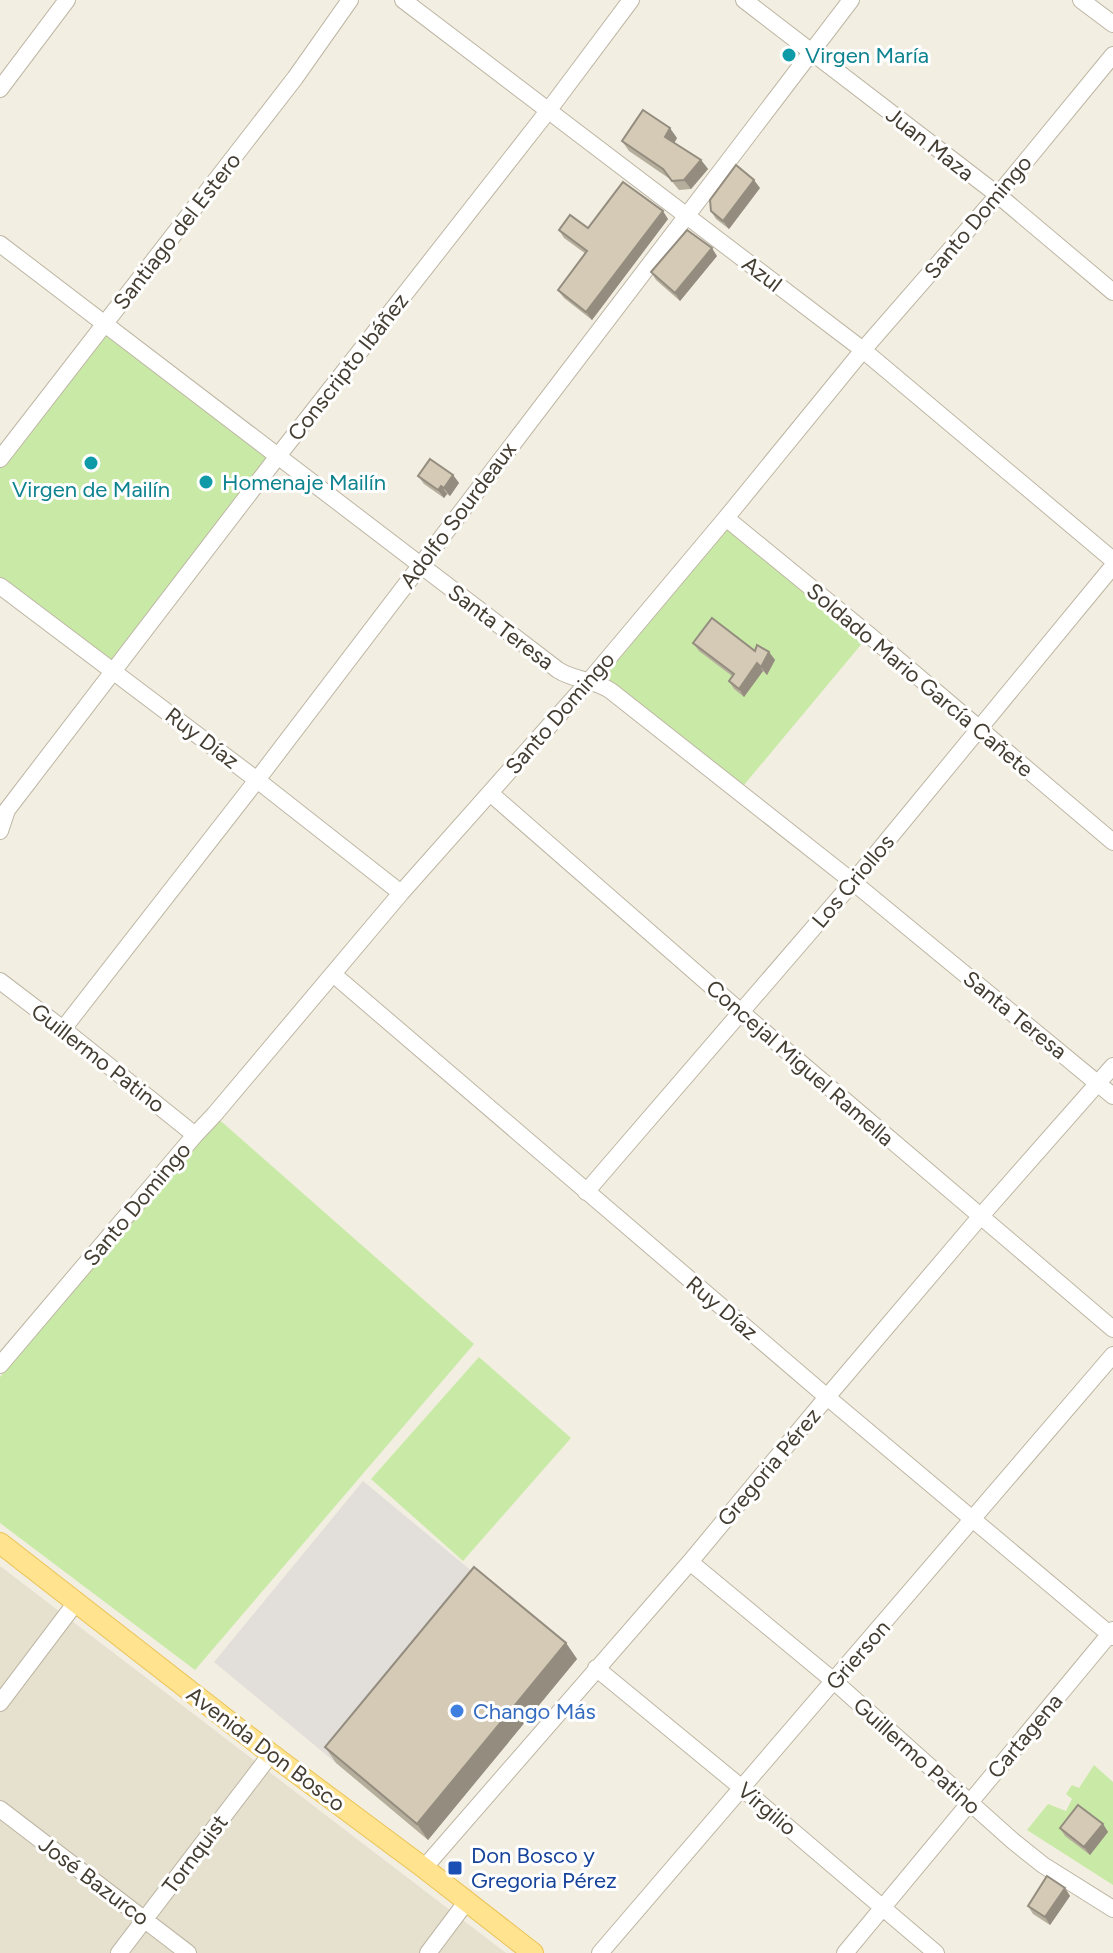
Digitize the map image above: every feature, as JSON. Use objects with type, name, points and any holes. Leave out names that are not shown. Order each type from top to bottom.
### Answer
[{"type":"main road","name":"Avenida Don Bosco","points":[[0,1543],[533,1953]]},
{"type":"street","points":[[0,89],[67,0]]},
{"type":"street","name":"Santiago del Estero","points":[[0,459],[295,78],[350,0]]},
{"type":"street","name":"Azul","points":[[403,0],[863,350],[1113,563]]},
{"type":"street","name":"Conscripto Ibáñez","points":[[0,831],[4,807],[114,672],[631,0]]},
{"type":"street","name":"Juan Maza","points":[[744,0],[998,195],[1113,292]]},
{"type":"street","name":"Adolfo Sourdeaux","points":[[63,1029],[257,780],[851,0]]},
{"type":"street","points":[[1081,0],[1113,24]]},
{"type":"street","name":"Santo Domingo","points":[[0,1365],[401,893],[590,680],[863,350],[998,195],[1113,55]]},
{"type":"street","name":"Santa Teresa","points":[[0,244],[558,670],[569,677],[590,680],[611,691],[853,882],[1113,1096]]},
{"type":"street","name":"Soldado Mario García Cañete","points":[[726,518],[1113,842]]},
{"type":"street","name":"Los Criollos","points":[[586,1192],[853,882],[1113,563]]},
{"type":"street","name":"Ruy Díaz","points":[[0,586],[401,893]]},
{"type":"street","name":"Concejal Miguel Ramella","points":[[490,793],[1113,1329]]},
{"type":"street","name":"Ruy Díaz","points":[[333,974],[827,1397],[1112,1634]]},
{"type":"street","name":"Guillermo Patino","points":[[0,981],[195,1135]]},
{"type":"street","name":"Gregoria Pérez","points":[[424,1868],[690,1562],[980,1217],[1113,1066]]},
{"type":"street","name":"Grierson","points":[[600,1953],[1113,1355]]},
{"type":"street","name":"Guillermo Patino","points":[[690,1562],[835,1682],[1043,1865],[1113,1909]]},
{"type":"street","points":[[0,1703],[77,1601]]},
{"type":"street","name":"Cartagena","points":[[845,1953],[1112,1634]]},
{"type":"street","name":"Virgilio","points":[[596,1668],[936,1953]]},
{"type":"street","name":"Tornquist","points":[[119,1953],[271,1754]]},
{"type":"street","name":"José Bazurco","points":[[0,1809],[188,1953]]},
{"type":"street","points":[[428,1953],[467,1901]]},
{"type":"shaded area","name":"Chango Más","points":[[363,1481],[485,1582],[336,1763],[214,1662]]},
{"type":"shaded area","points":[[0,1566],[506,1953],[0,1953]]},
{"type":"green space","points":[[105,324],[278,456],[114,672],[0,586],[0,459]]},
{"type":"green space","points":[[726,518],[869,635],[739,791],[590,681]]},
{"type":"green space","points":[[214,1115],[474,1344],[195,1670],[0,1523],[0,1377]]},
{"type":"green space","points":[[479,1357],[571,1438],[463,1561],[371,1479]]},
{"type":"green space","points":[[1094,1765],[1113,1782],[1113,1885],[1027,1830],[1048,1804],[1066,1811],[1072,1799],[1066,1794],[1072,1785],[1079,1788]]},
{"type":"building","points":[[643,110],[670,128],[665,137],[701,160],[684,180],[672,181],[663,169],[622,141]]},
{"type":"building","points":[[736,165],[754,180],[723,221],[711,211],[710,200]]},
{"type":"building","points":[[623,182],[663,211],[586,312],[558,290],[587,251],[559,230],[570,215],[588,228]]},
{"type":"building","points":[[687,230],[712,248],[675,293],[651,272]]},
{"type":"building","points":[[430,459],[453,475],[444,488],[441,486],[438,490],[418,476]]},
{"type":"building","points":[[712,618],[755,651],[757,645],[769,652],[761,667],[757,663],[739,689],[729,681],[734,674],[693,643]]},
{"type":"building","name":"Chango Más","points":[[474,1567],[566,1643],[417,1824],[325,1747]]},
{"type":"building","points":[[1078,1805],[1103,1824],[1084,1847],[1060,1828]]},
{"type":"building","points":[[1047,1876],[1065,1888],[1045,1917],[1028,1906]]},
{"type":"place","name":"Virgen María","points":[[789,55]]},
{"type":"place","name":"Virgen de Mailín","points":[[91,463]]},
{"type":"place","name":"Homenaje Mailín","points":[[206,482]]},
{"type":"place","name":"Chango Más","points":[[457,1711]]},
{"type":"place","name":"Don Bosco y Gregoria Pérez","points":[[455,1868]]}]
